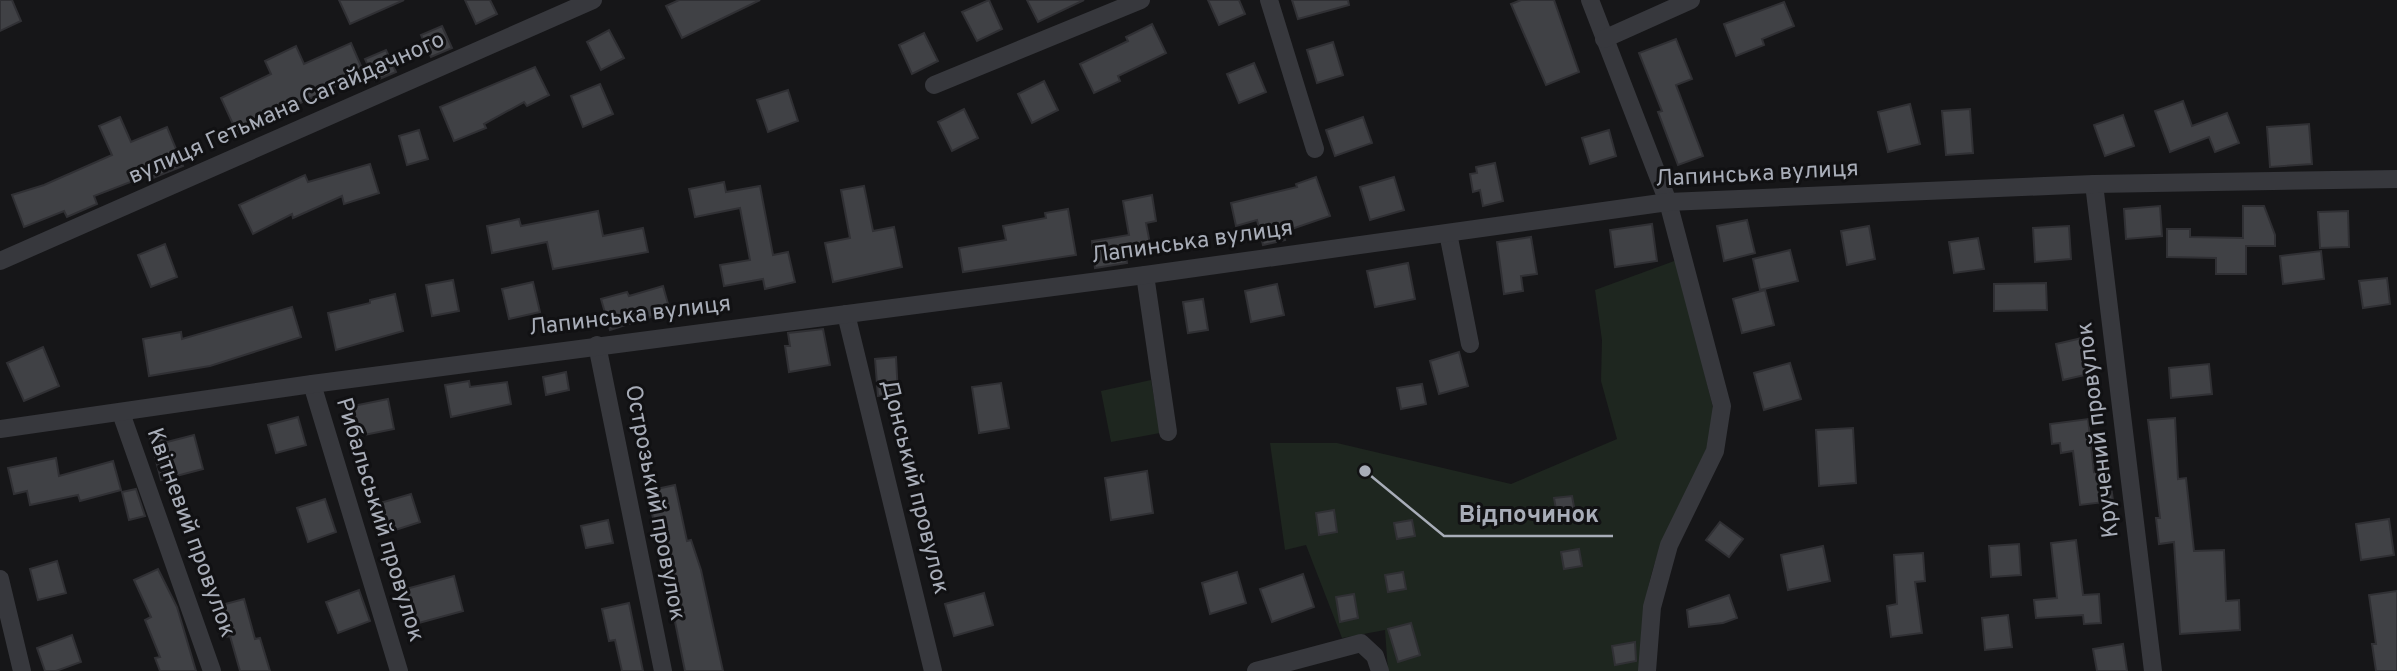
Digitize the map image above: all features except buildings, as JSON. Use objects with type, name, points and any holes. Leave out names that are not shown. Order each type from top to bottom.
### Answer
[{"type":"street","name":"вулиця Гетьмана Сагайдачного","points":[[0,261],[593,0]]},
{"type":"street","points":[[934,85],[1141,0]]},
{"type":"street","points":[[1269,0],[1315,149]]},
{"type":"street","points":[[1590,0],[1668,202],[1722,406],[1715,451],[1669,545],[1652,607],[1647,671]]},
{"type":"street","points":[[1604,39],[1691,0]]},
{"type":"street","name":"Лапинська вулиця","points":[[0,429],[597,345],[1145,275],[1668,202],[2094,184],[2397,179]]},
{"type":"street","name":"Кручений провулок","points":[[2094,184],[2152,671]]},
{"type":"street","points":[[1448,233],[1470,344]]},
{"type":"street","points":[[1145,275],[1168,432]]},
{"type":"street","name":"Донський провулок","points":[[846,314],[933,671]]},
{"type":"street","name":"Острозький провулок","points":[[597,345],[663,671]]},
{"type":"street","name":"Рибальський провулок","points":[[312,384],[399,671]]},
{"type":"street","name":"Квітневий провулок","points":[[121,413],[212,671]]},
{"type":"street","points":[[0,579],[22,671]]},
{"type":"street","points":[[1256,671],[1361,643],[1375,656],[1380,671]]},
{"type":"shaded area","points":[[1677,260],[1715,416],[1709,448],[1666,534],[1649,584],[1641,636],[1640,671],[1388,671],[1385,630],[1342,638],[1306,545],[1285,550],[1270,443],[1337,443],[1511,484],[1617,439],[1601,381],[1602,340],[1595,290]]},
{"type":"shaded area","points":[[1151,380],[1160,433],[1111,442],[1101,391]]},
{"type":"place","name":"Відпочинок","points":[[1365,471]]}]
